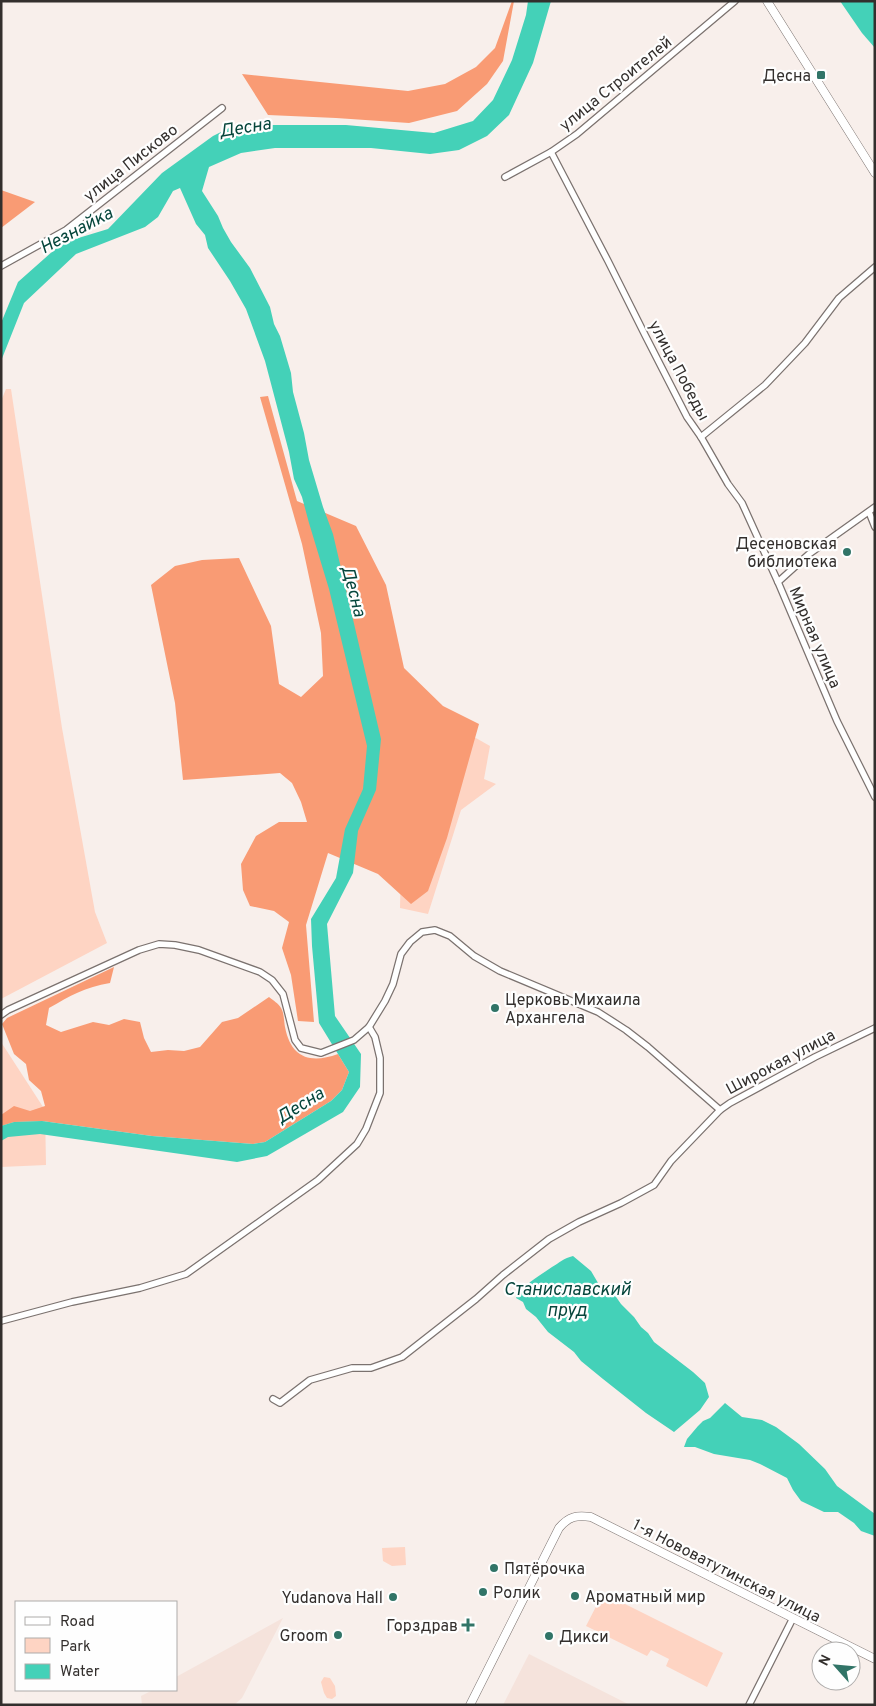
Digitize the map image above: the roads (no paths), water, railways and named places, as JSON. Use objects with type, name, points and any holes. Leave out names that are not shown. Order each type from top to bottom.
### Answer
[{"type":"street","name":"улица Строителей","points":[[505,177],[551,152],[577,134],[735,1]]},
{"type":"street","points":[[767,1],[875,173]]},
{"type":"street","name":"улица Писково","points":[[1,266],[66,230],[222,108]]},
{"type":"street","name":"улица Победы","points":[[551,152],[687,417],[701,437],[764,384],[805,343],[839,298],[875,267]]},
{"type":"street","name":"Мирная улица","points":[[701,437],[728,484],[742,503],[837,721],[875,797]]},
{"type":"street","points":[[778,582],[809,554],[875,507]]},
{"type":"street","points":[[869,512],[875,527]]},
{"type":"street","name":"Широкая улица","points":[[369,1027],[393,984],[401,954],[410,942],[422,932],[435,930],[450,936],[474,956],[500,971],[598,1012],[648,1047],[720,1110],[730,1102],[815,1057],[875,1028]]},
{"type":"street","points":[[1,1015],[8,1010],[139,950],[159,944],[175,945],[199,950],[238,964],[260,972],[272,980],[283,994],[295,1040],[301,1048],[321,1054],[354,1040],[369,1027],[375,1037],[380,1058],[380,1093],[366,1129],[357,1144],[318,1180],[186,1274],[140,1288],[72,1302],[1,1321]]},
{"type":"street","points":[[273,1399],[280,1403],[310,1380],[352,1368],[372,1368],[402,1357],[549,1239],[654,1185],[671,1161],[720,1110]]},
{"type":"street","name":"1-я Нововатутинская улица","points":[[470,1705],[556,1536],[565,1521],[579,1515],[591,1516],[875,1659]]},
{"type":"street","points":[[749,1705],[793,1618]]},
{"type":"water","points":[[528,1],[551,1],[533,63],[509,115],[487,136],[459,150],[430,154],[371,148],[275,148],[241,153],[209,167],[202,191],[218,216],[231,242],[250,268],[270,307],[274,324],[280,336],[291,373],[293,392],[309,460],[333,534],[381,739],[376,790],[358,831],[353,873],[327,924],[335,1016],[361,1054],[360,1087],[343,1112],[267,1156],[237,1162],[40,1134],[8,1137],[1,1141],[1,1126],[14,1122],[42,1121],[152,1136],[253,1144],[265,1142],[331,1101],[342,1090],[349,1072],[319,1023],[311,919],[336,878],[345,829],[363,789],[367,746],[329,589],[302,497],[294,479],[289,452],[265,361],[246,309],[208,248],[205,235],[196,224],[180,188],[173,191],[158,217],[145,227],[76,254],[24,303],[1,361],[1,323],[18,282],[62,243],[108,229],[162,173],[213,136],[235,125],[346,125],[434,133],[473,121],[493,100],[512,60],[526,15]]},
{"type":"water","points":[[840,1],[875,1],[875,48],[862,33]]},
{"type":"water","name":"Станиславский пруд","points":[[573,1256],[591,1271],[601,1288],[614,1294],[654,1342],[705,1383],[709,1397],[700,1410],[674,1432],[646,1413],[581,1361],[574,1352],[548,1332],[536,1317],[526,1309],[523,1302],[516,1298],[523,1288],[532,1281]]},
{"type":"water","points":[[725,1403],[742,1417],[762,1420],[776,1427],[799,1444],[825,1469],[837,1486],[875,1514],[875,1536],[861,1531],[854,1523],[838,1512],[824,1512],[801,1501],[787,1478],[760,1464],[750,1460],[714,1454],[695,1447],[684,1447],[687,1439],[698,1426],[710,1418]]},
{"type":"place","name":"Десна","points":[[821,75]]},
{"type":"place","name":"Десеновская библиотека","points":[[847,552]]},
{"type":"place","name":"Церковь Михаила Архангела","points":[[495,1008]]},
{"type":"place","name":"Пятёрочка","points":[[494,1568]]},
{"type":"place","name":"Ролик","points":[[483,1592]]},
{"type":"place","name":"Ароматный мир","points":[[575,1596]]},
{"type":"place","name":"Yudanova Hall","points":[[393,1597]]},
{"type":"place","name":"Горздрав","points":[[468,1625]]},
{"type":"place","name":"Groom","points":[[338,1635]]},
{"type":"place","name":"Дикси","points":[[549,1636]]},
{"type":"water label","name":"Незнайка","points":[[76,230]]}]
